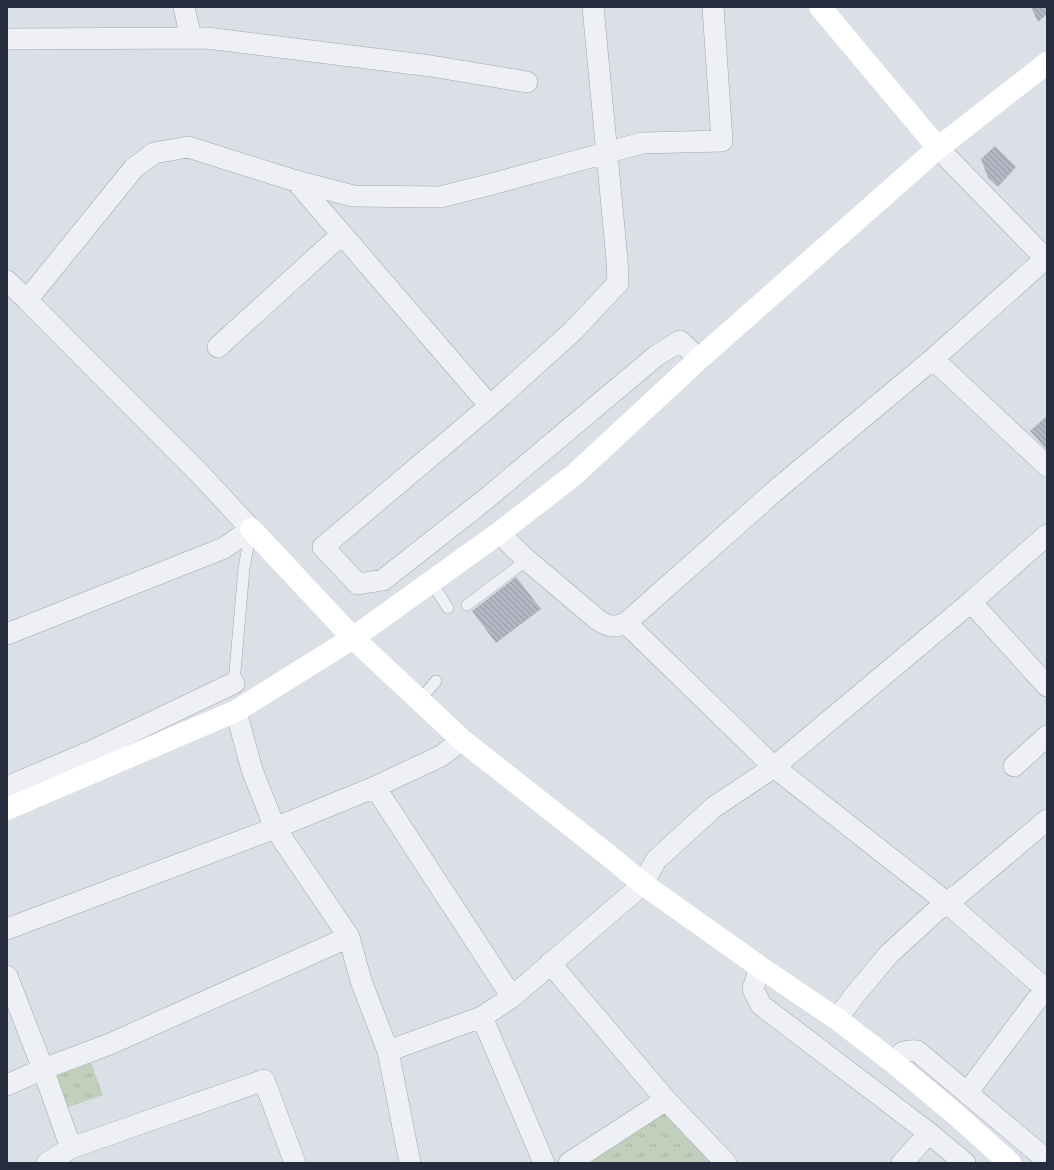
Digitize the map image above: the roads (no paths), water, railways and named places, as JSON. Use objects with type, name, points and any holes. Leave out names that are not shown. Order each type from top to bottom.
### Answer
[{"type":"street","points":[[184,7],[191,38]]},
{"type":"street","points":[[594,7],[608,153],[618,283],[573,331],[490,406],[323,547],[358,584],[383,580],[486,499],[656,356],[680,341],[699,359]]},
{"type":"street","points":[[27,300],[134,168],[154,153],[188,147],[296,181],[353,196],[440,197],[642,143],[722,140],[713,7]]},
{"type":"street","points":[[499,533],[527,560],[598,620],[606,625],[617,627],[626,623],[776,490],[934,358],[1046,260],[938,148],[820,7]]},
{"type":"street","points":[[7,39],[207,38],[431,66],[528,82]]},
{"type":"street","points":[[7,809],[236,711],[353,638],[499,533],[574,475],[699,359],[938,148],[1047,63]]},
{"type":"street","points":[[296,181],[490,406]]},
{"type":"street","points":[[218,347],[342,234]]},
{"type":"street","points":[[7,282],[27,300],[201,475],[353,638],[418,701],[462,740],[643,884],[760,967],[837,1019],[893,1062],[954,1113],[1010,1163]]},
{"type":"street","points":[[934,358],[1047,466]]},
{"type":"street","points":[[7,634],[224,548],[251,529]]},
{"type":"street","points":[[388,1051],[482,1017],[512,996],[643,884],[656,860],[714,807],[774,767],[972,602],[1047,535]]},
{"type":"street","points":[[972,602],[1047,686]]},
{"type":"street","points":[[626,623],[774,767],[946,902],[1046,988],[967,1093]]},
{"type":"street","points":[[7,787],[92,751],[234,684]]},
{"type":"street","points":[[236,711],[252,770],[275,828],[349,937],[361,981],[388,1051],[410,1163]]},
{"type":"street","points":[[1014,766],[1047,736]]},
{"type":"street","points":[[7,928],[275,828],[375,787],[442,756],[462,740]]},
{"type":"street","points":[[375,787],[512,996]]},
{"type":"street","points":[[837,1019],[889,954],[946,902],[959,894],[1047,820]]},
{"type":"street","points":[[7,1085],[43,1069],[110,1044],[349,937]]},
{"type":"street","points":[[550,964],[666,1100],[726,1163]]},
{"type":"street","points":[[760,967],[753,989],[761,1006],[929,1133],[965,1163]]},
{"type":"street","points":[[7,976],[43,1069],[71,1148]]},
{"type":"street","points":[[482,1017],[544,1163]]},
{"type":"street","points":[[893,1062],[900,1053],[908,1050],[917,1051],[1047,1160]]},
{"type":"street","points":[[47,1163],[71,1148],[264,1080],[295,1163]]},
{"type":"street","points":[[569,1163],[666,1100]]},
{"type":"street","points":[[902,1163],[929,1133]]},
{"type":"lane","points":[[234,684],[244,568],[251,529]]},
{"type":"lane","points":[[467,606],[527,560]]},
{"type":"lane","points":[[431,582],[448,608]]},
{"type":"lane","points":[[418,701],[436,681]]}]
